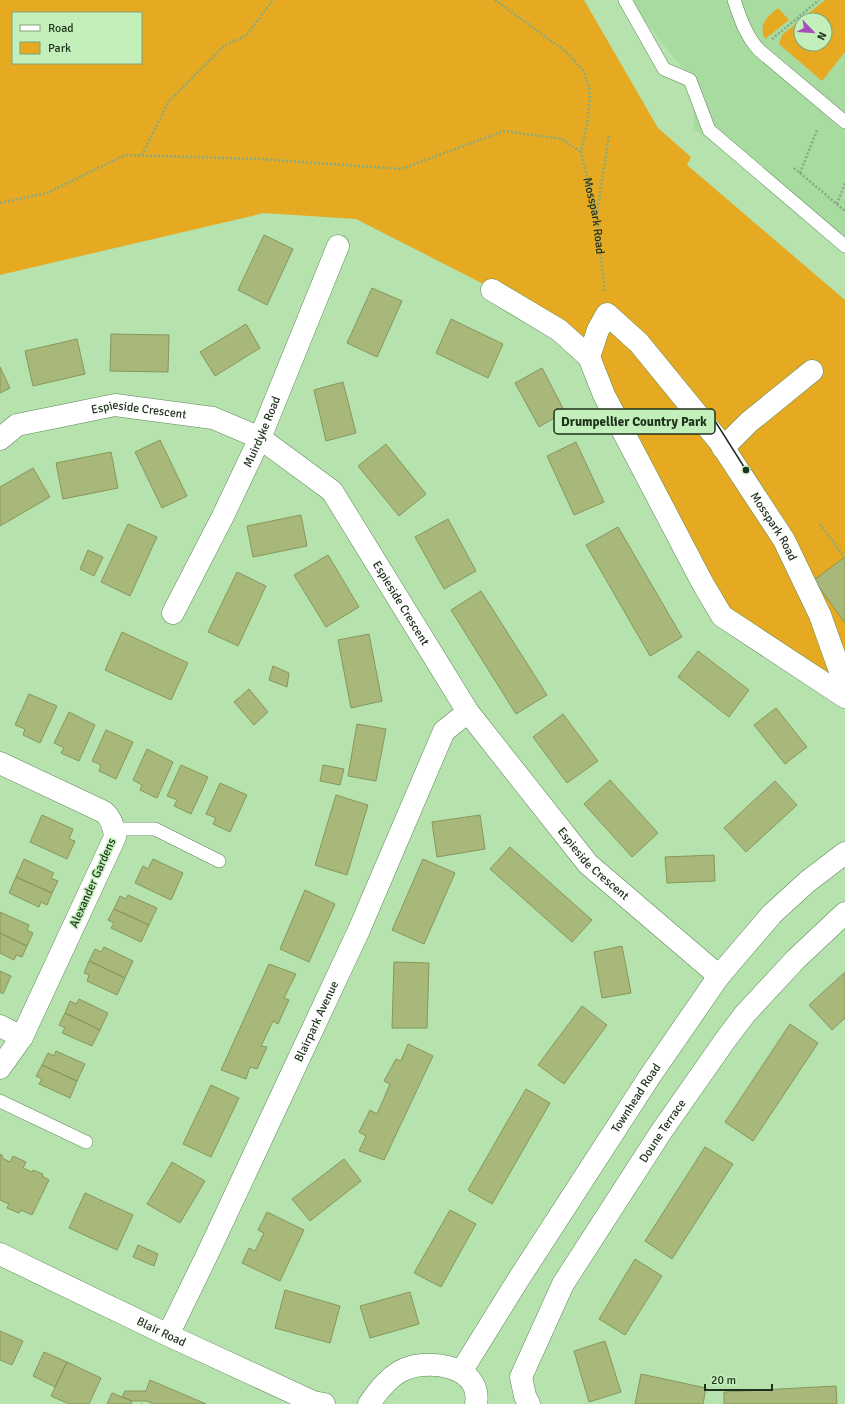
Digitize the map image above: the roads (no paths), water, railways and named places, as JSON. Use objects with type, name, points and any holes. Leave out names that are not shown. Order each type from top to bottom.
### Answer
[{"type":"street","name":"Muirdyke Road","points":[[173,613],[223,516],[260,438],[338,246]]},
{"type":"street","points":[[492,290],[558,330],[589,356],[604,395],[703,584],[722,616],[845,697]]},
{"type":"street","name":"Mosspark Road","points":[[589,356],[598,330],[607,314],[639,343],[723,448],[784,540],[820,615],[845,685]]},
{"type":"street","points":[[723,448],[749,422],[812,371]]},
{"type":"street","name":"Espieside Crescent","points":[[0,439],[16,425],[115,405],[213,418],[260,438],[332,491],[468,712],[588,864],[719,976]]},
{"type":"street","name":"Blairpark Avenue","points":[[168,1335],[359,930],[444,731],[468,712]]},
{"type":"street","name":"Alexander Gardens","points":[[0,763],[104,812],[109,816],[114,829],[115,837],[22,1037],[0,1068]]},
{"type":"street","name":"Townhead Road","points":[[461,1372],[650,1076],[719,976],[772,914],[807,882],[845,853]]},
{"type":"street","name":"Doune Terrace","points":[[529,1404],[525,1396],[521,1377],[564,1284],[661,1132],[745,1014],[796,960],[845,913]]},
{"type":"street","points":[[0,1026],[22,1037]]},
{"type":"street","name":"Blair Road","points":[[0,1254],[168,1335],[313,1402],[324,1404]]},
{"type":"street","points":[[369,1404],[387,1380],[399,1372],[414,1366],[428,1365],[446,1366],[461,1372],[473,1384],[478,1396],[476,1404]]},
{"type":"lane","points":[[625,0],[664,69],[690,80],[709,130],[845,246]]},
{"type":"lane","points":[[734,0],[742,23],[752,42],[845,122]]},
{"type":"lane","points":[[114,829],[155,829],[219,861]]},
{"type":"lane","points":[[0,1101],[86,1142]]},
{"type":"place","name":"Drumpellier Country Park","points":[[746,470]]}]
